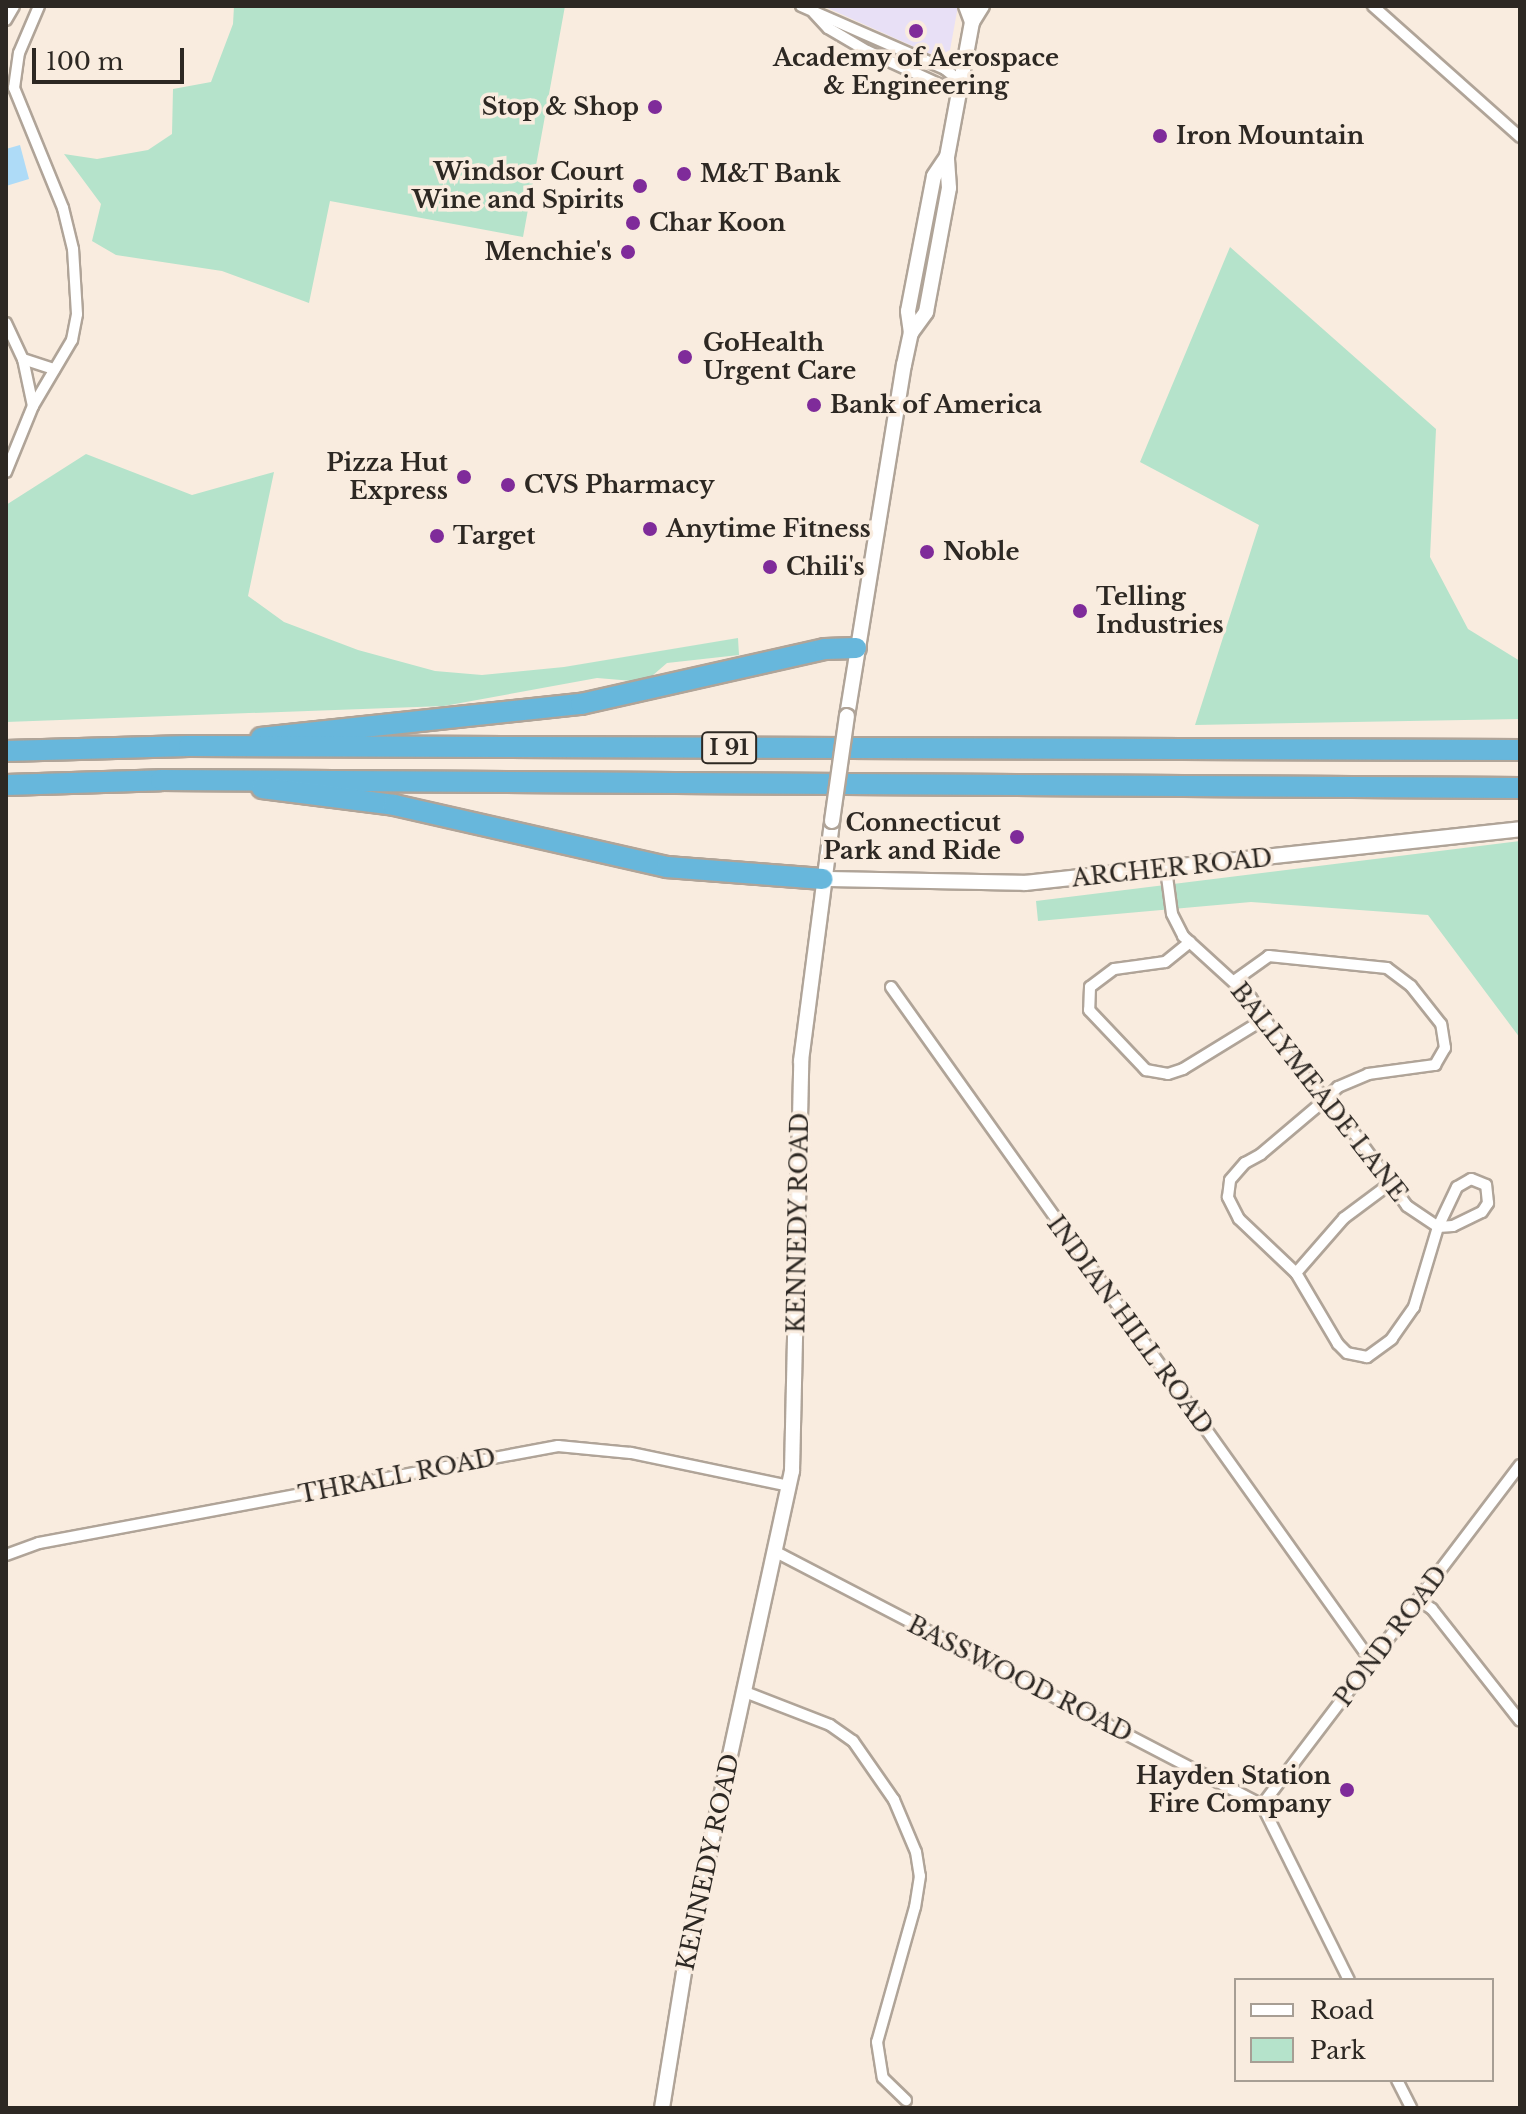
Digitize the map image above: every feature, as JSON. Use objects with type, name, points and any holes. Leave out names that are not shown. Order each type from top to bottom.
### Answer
[{"type":"highway","points":[[244,746],[279,733],[404,727],[581,704],[825,649],[856,648]]},
{"type":"highway","name":"I 91","points":[[6,751],[244,746],[1520,750]]},
{"type":"highway","points":[[244,780],[290,795],[406,807],[659,865],[823,879]]},
{"type":"highway","name":"I 91","points":[[6,785],[244,780],[1520,788]]},
{"type":"street","points":[[6,20],[14,6]]},
{"type":"street","points":[[6,472],[33,406],[72,340],[77,314],[73,249],[63,208],[14,88],[19,53],[39,6]]},
{"type":"street","points":[[801,6],[945,69],[961,82]]},
{"type":"street","points":[[966,6],[972,22]]},
{"type":"street","name":"KENNEDY ROAD","points":[[662,2108],[688,1948],[789,1486],[796,1404],[801,1061],[823,879],[856,648],[911,333],[908,311],[934,176],[947,157],[972,22],[982,6]]},
{"type":"street","points":[[1373,6],[1520,137]]},
{"type":"street","points":[[814,13],[828,28],[867,51],[941,85],[961,82]]},
{"type":"street","points":[[6,323],[23,359],[33,406]]},
{"type":"street","points":[[23,359],[54,369]]},
{"type":"street","name":"ARCHER ROAD","points":[[823,879],[998,884],[1166,869],[1520,829]]},
{"type":"street","name":"BALLYMEADE LANE","points":[[1166,869],[1172,914],[1190,942],[1234,981],[1266,1018],[1289,1056],[1326,1099],[1407,1206],[1438,1227]]},
{"type":"street","points":[[1190,942],[1165,962],[1114,969],[1090,987],[1089,1010],[1146,1070],[1168,1074],[1183,1069],[1266,1018]]},
{"type":"street","points":[[1234,981],[1269,956],[1297,956],[1387,968],[1429,1006],[1445,1038],[1435,1065],[1368,1074],[1326,1099],[1230,1180],[1228,1197],[1239,1219],[1296,1273],[1338,1344],[1347,1353],[1367,1357],[1392,1339],[1414,1307],[1438,1227],[1463,1181],[1486,1185],[1490,1194],[1482,1212],[1470,1220],[1438,1227]]},
{"type":"street","name":"INDIAN HILL ROAD","points":[[891,987],[1371,1661]]},
{"type":"street","points":[[1296,1273],[1344,1218],[1391,1183]]},
{"type":"street","name":"THRALL ROAD","points":[[6,1555],[39,1543],[558,1446],[631,1453],[789,1486]]},
{"type":"street","name":"POND ROAD","points":[[1262,1805],[1520,1465]]},
{"type":"street","name":"BASSWOOD ROAD","points":[[776,1552],[1262,1805]]},
{"type":"street","points":[[1419,1600],[1432,1609],[1520,1721]]},
{"type":"street","points":[[745,1692],[830,1725],[853,1741],[894,1800],[916,1852],[920,1876],[915,1907],[877,2042],[883,2078],[906,2100]]},
{"type":"street","points":[[1262,1805],[1348,1978]]},
{"type":"street","points":[[1398,2082],[1411,2108]]},
{"type":"shaded area","name":"Academy of Aerospace & Engineering","points":[[823,6],[958,6],[950,50],[937,57]]},
{"type":"green space","points":[[234,6],[565,6],[523,237],[330,201],[309,303],[222,271],[116,255],[92,241],[101,204],[64,154],[97,159],[148,150],[172,134],[173,89],[211,82],[233,24]]},
{"type":"green space","points":[[1230,247],[1436,429],[1430,557],[1468,629],[1520,661],[1520,719],[1195,725],[1259,525],[1140,462]]},
{"type":"green space","points":[[86,454],[192,495],[274,472],[248,596],[284,622],[358,650],[435,671],[482,675],[564,667],[738,638],[739,655],[667,663],[645,682],[597,678],[444,706],[6,722],[6,505]]},
{"type":"green space","points":[[1520,841],[1520,1038],[1428,915],[1251,902],[1038,921],[1036,901]]},
{"type":"water","points":[[20,145],[29,179],[6,186],[6,149]]},
{"type":"place","name":"Academy of Aerospace & Engineering","points":[[916,31]]},
{"type":"place","name":"Stop & Shop","points":[[655,107]]},
{"type":"place","name":"Iron Mountain","points":[[1160,136]]},
{"type":"place","name":"M&T Bank","points":[[684,174]]},
{"type":"place","name":"Windsor Court Wine and Spirits","points":[[640,186]]},
{"type":"place","name":"Char Koon","points":[[633,223]]},
{"type":"place","name":"Menchie's","points":[[628,252]]},
{"type":"place","name":"GoHealth Urgent Care","points":[[685,357]]},
{"type":"place","name":"Bank of America","points":[[814,405]]},
{"type":"place","name":"Pizza Hut Express","points":[[464,477]]},
{"type":"place","name":"CVS Pharmacy","points":[[508,485]]},
{"type":"place","name":"Anytime Fitness","points":[[650,529]]},
{"type":"place","name":"Target","points":[[437,536]]},
{"type":"place","name":"Noble","points":[[927,552]]},
{"type":"place","name":"Chili's","points":[[770,567]]},
{"type":"place","name":"Telling Industries","points":[[1080,611]]},
{"type":"place","name":"Connecticut Park and Ride","points":[[1017,837]]},
{"type":"place","name":"Hayden Station Fire Company","points":[[1347,1790]]}]
